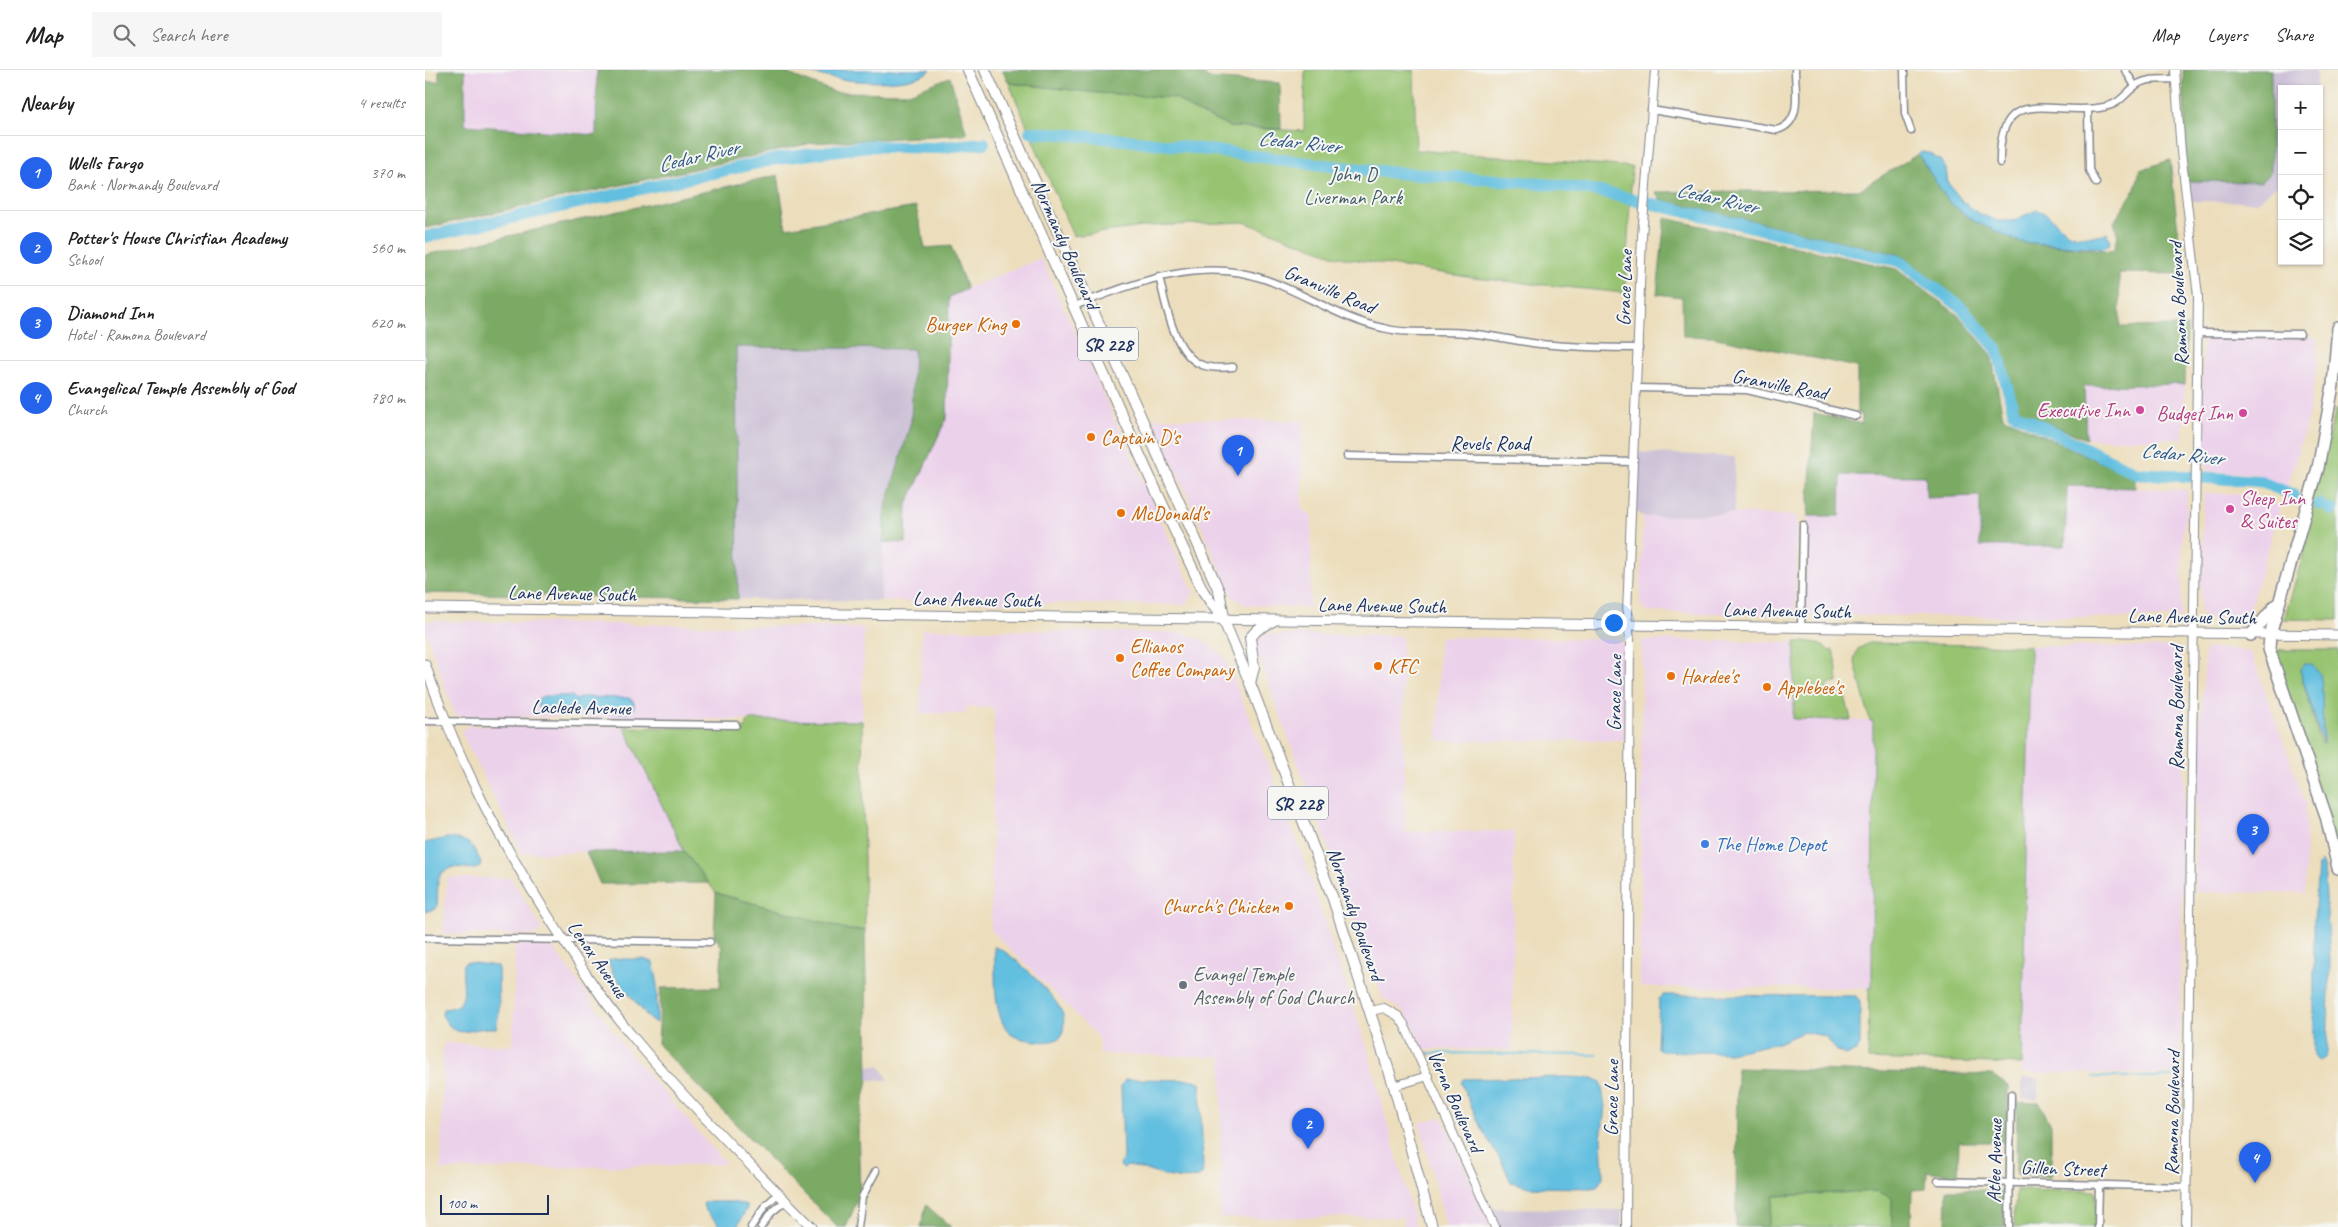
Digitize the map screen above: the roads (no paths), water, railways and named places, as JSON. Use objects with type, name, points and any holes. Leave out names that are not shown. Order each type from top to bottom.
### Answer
[{"type":"highway","points":[[2338,328],[2333,385],[2318,468],[2269,635],[2271,658],[2326,816],[2338,868]]},
{"type":"highway","points":[[2251,635],[2279,601]]},
{"type":"main road","name":"Normandy Boulevard","points":[[968,70],[1203,591],[1224,620]]},
{"type":"main road","name":"Normandy Boulevard","points":[[985,70],[1219,591],[1224,620],[1329,887],[1371,1011],[1394,1086],[1432,1227]]},
{"type":"main road","points":[[1021,187],[1032,193],[1053,235],[1060,238]]},
{"type":"main road","name":"Lane Avenue South","points":[[425,608],[2338,635]]},
{"type":"main road","points":[[1250,683],[1254,667],[1250,638],[1257,630],[1273,621]]},
{"type":"main road","name":"Lenox Avenue","points":[[425,664],[445,721],[493,826],[596,989],[633,1037],[811,1227]]},
{"type":"street","name":"Grace Lane","points":[[1626,1227],[1630,656],[1628,625],[1642,236],[1655,70]]},
{"type":"street","points":[[1651,110],[1767,130],[1777,130],[1788,126],[1795,112],[1795,70]]},
{"type":"street","points":[[1904,70],[1905,114],[1911,131]]},
{"type":"street","points":[[2125,70],[2135,86]]},
{"type":"street","name":"Ramona Boulevard","points":[[2175,70],[2183,170],[2197,282],[2198,333],[2186,1227]]},
{"type":"street","points":[[2000,163],[2002,130],[2008,119],[2017,112],[2031,108],[2088,109],[2117,103],[2135,86],[2152,80],[2176,80]]},
{"type":"street","points":[[2088,109],[2089,170],[2096,183]]},
{"type":"street","name":"Granville Road","points":[[1074,306],[1159,276],[1195,272],[1243,273],[1265,279],[1350,319],[1385,329],[1464,332],[1560,346],[1639,348]]},
{"type":"street","points":[[1159,276],[1167,312],[1184,351],[1203,366],[1233,367]]},
{"type":"street","points":[[2198,333],[2300,334]]},
{"type":"street","name":"Granville Road","points":[[1636,388],[1747,390],[1856,416]]},
{"type":"street","name":"Revels Road","points":[[1347,456],[1633,462]]},
{"type":"street","points":[[1801,628],[1803,525]]},
{"type":"street","name":"Laclede Avenue","points":[[425,720],[736,725]]},
{"type":"street","points":[[425,938],[562,938],[711,942]]},
{"type":"street","name":"Verna Boulevard","points":[[1371,1011],[1384,1008],[1398,1016],[1408,1032],[1495,1227]]},
{"type":"street","points":[[1394,1086],[1428,1076]]},
{"type":"street","name":"Atlee Avenue","points":[[2009,1227],[2011,1095]]},
{"type":"street","points":[[858,1227],[862,1197],[876,1171]]},
{"type":"street","name":"Gillen Street","points":[[1938,1181],[2187,1187]]},
{"type":"street","points":[[2098,1227],[2099,1186]]},
{"type":"street","points":[[751,1227],[766,1205],[782,1197]]},
{"type":"street","points":[[761,1227],[782,1197]]},
{"type":"water","points":[[801,70],[931,70],[920,76],[905,80],[867,82],[829,77]]},
{"type":"water","points":[[1922,152],[1933,154],[1934,157],[1940,160],[1946,169],[1948,183],[1963,202],[1978,213],[1997,221],[2012,221],[2037,210],[2072,234],[2096,236],[2107,233],[2110,242],[2108,246],[2102,248],[2020,242],[1974,221],[1949,202],[1918,154]]},
{"type":"water","points":[[2304,664],[2312,665],[2320,674],[2323,744],[2300,670]]},
{"type":"water","points":[[544,696],[572,696],[576,700],[582,697],[629,698],[634,702],[634,708],[629,713],[544,711],[538,707],[538,699]]},
{"type":"water","points":[[447,838],[469,843],[481,862],[480,866],[475,869],[453,867],[441,873],[438,881],[437,908],[425,912],[425,843]]},
{"type":"water","points":[[2322,861],[2324,866],[2330,960],[2327,1052],[2326,1058],[2318,1060],[2314,1055],[2314,920],[2318,865]]},
{"type":"water","points":[[994,947],[1010,955],[1020,963],[1056,1001],[1064,1019],[1064,1027],[1060,1038],[1045,1042],[1022,1039],[1011,1034],[1004,1026],[997,1004]]},
{"type":"water","points":[[612,959],[643,959],[653,962],[657,980],[657,1023],[650,1020],[613,974],[608,961]]},
{"type":"water","points":[[466,962],[497,966],[499,1013],[496,1028],[458,1031],[448,1024],[442,1015],[443,1009],[459,1004],[462,999],[463,964]]},
{"type":"water","points":[[1663,995],[1856,996],[1860,1001],[1860,1045],[1856,1051],[1846,1055],[1837,1051],[1825,1036],[1803,1032],[1778,1043],[1729,1053],[1661,1051],[1657,1049],[1659,999]]},
{"type":"water","points":[[1593,1078],[1601,1082],[1605,1107],[1601,1139],[1603,1177],[1597,1187],[1591,1188],[1530,1187],[1511,1182],[1502,1162],[1481,1128],[1461,1083],[1463,1079]]},
{"type":"water","points":[[1125,1080],[1195,1080],[1200,1083],[1202,1175],[1186,1179],[1176,1178],[1127,1166],[1124,1169],[1120,1166],[1123,1157],[1121,1087]]},
{"type":"water","points":[[705,1202],[732,1202],[747,1205],[747,1208],[737,1227],[721,1227],[705,1210],[703,1205]]},
{"type":"waterway","name":"Cedar River","points":[[1030,132],[1153,143],[1358,169],[1534,183],[1592,190],[1899,261],[1962,308],[1997,349],[2014,413],[2136,473],[2258,481],[2294,495]]},
{"type":"waterway","name":"Cedar River","points":[[425,237],[776,159],[867,146],[934,148],[984,143]]},
{"type":"waterway","points":[[1428,1053],[1597,1055]]},
{"type":"waterway","points":[[2093,1077],[2172,1077]]},
{"type":"place","name":"Burger King","points":[[1016,324]]},
{"type":"place","name":"Executive Inn","points":[[2140,410]]},
{"type":"place","name":"Budget Inn","points":[[2243,413]]},
{"type":"place","name":"Captain D's","points":[[1091,437]]},
{"type":"place","name":"Wells Fargo","points":[[1238,476]]},
{"type":"place","name":"Sleep Inn & Suites","points":[[2230,509]]},
{"type":"place","name":"McDonald's","points":[[1121,513]]},
{"type":"place","name":"Ellianos Coffee Company","points":[[1120,658]]},
{"type":"place","name":"KFC","points":[[1378,666]]},
{"type":"place","name":"Hardee's","points":[[1671,676]]},
{"type":"place","name":"Applebee's","points":[[1767,687]]},
{"type":"place","name":"The Home Depot","points":[[1705,844]]},
{"type":"place","name":"Diamond Inn","points":[[2253,855]]},
{"type":"place","name":"Church's Chicken","points":[[1289,906]]},
{"type":"place","name":"Evangel Temple Assembly of God Church","points":[[1183,985]]},
{"type":"place","name":"Potter's House Christian Academy","points":[[1308,1149]]},
{"type":"place","name":"Evangelical Temple Assembly of God","points":[[2255,1183]]},
{"type":"park label","name":"John D Liverman Park","points":[[1353,186]]}]
